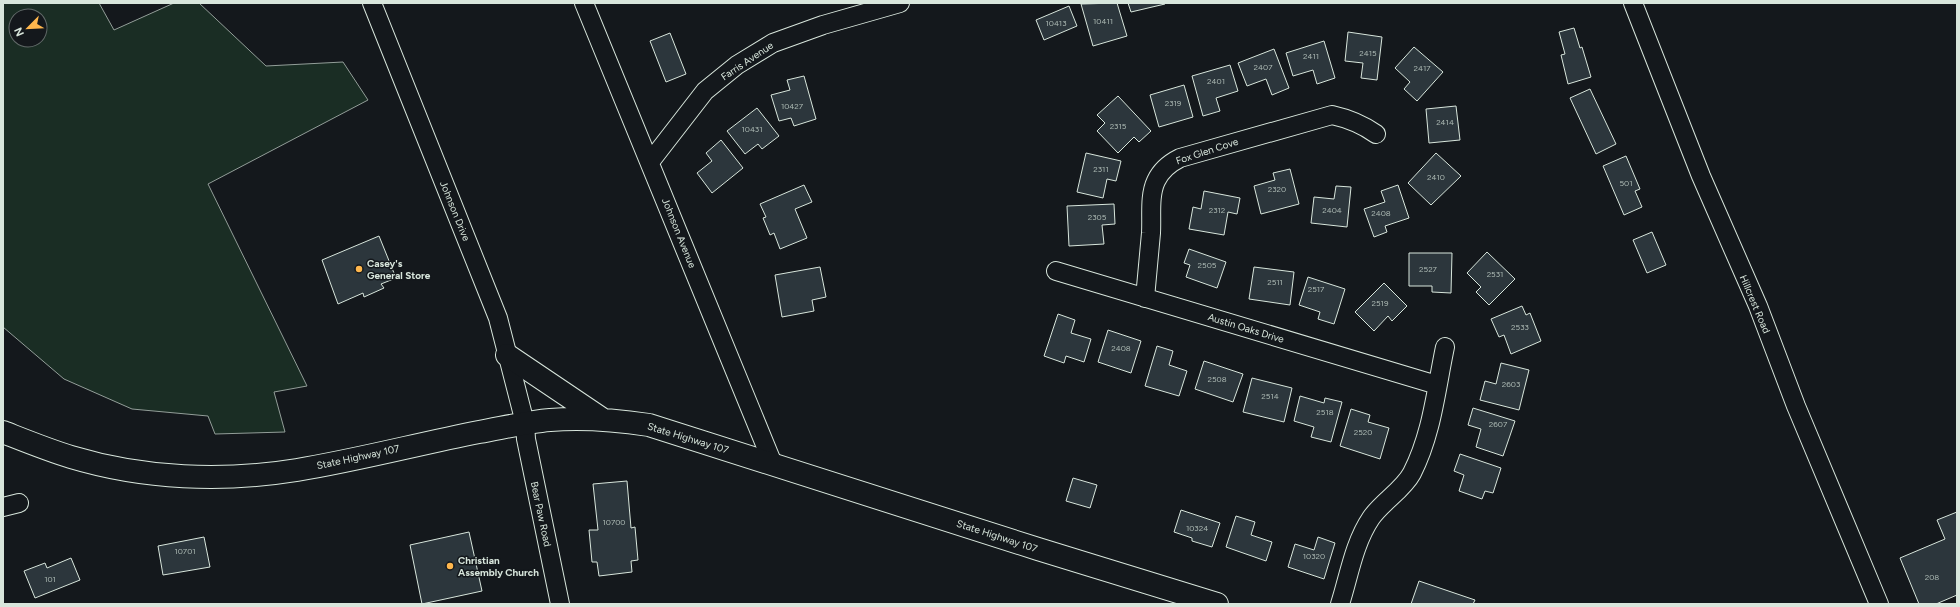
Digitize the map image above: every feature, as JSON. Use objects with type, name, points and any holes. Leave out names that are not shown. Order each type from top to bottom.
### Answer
[{"type":"main road","points":[[507,355],[602,419]]},
{"type":"main road","name":"State Highway 107","points":[[3,432],[72,457],[118,468],[197,477],[240,476],[297,470],[525,423],[550,420],[602,419],[649,425],[1038,549],[1217,604]]},
{"type":"street","name":"Johnson Drive","points":[[372,3],[498,318],[525,423]]},
{"type":"street","name":"Johnson Avenue","points":[[584,3],[773,464]]},
{"type":"street","name":"Farris Avenue","points":[[650,162],[705,91],[738,65],[773,43],[824,25],[900,3]]},
{"type":"street","name":"Hillcrest Road","points":[[1633,3],[1702,176],[1758,306],[1796,406],[1879,604]]},
{"type":"street","name":"Fox Glen Cove","points":[[1145,298],[1151,232],[1152,192],[1156,180],[1164,169],[1171,163],[1202,152],[1332,115],[1361,123],[1376,134]]},
{"type":"street","name":"Austin Oaks Drive","points":[[1056,271],[1437,385]]},
{"type":"street","points":[[1340,604],[1361,536],[1372,518],[1411,475],[1423,449],[1431,422],[1445,347]]},
{"type":"street","name":"Bear Paw Road","points":[[525,423],[526,439],[560,604]]},
{"type":"green space","points":[[3,3],[99,3],[114,30],[174,3],[199,3],[266,66],[343,62],[368,100],[208,184],[307,386],[274,392],[285,432],[215,434],[208,416],[132,409],[64,379],[3,327]]},
{"type":"building","points":[[1117,3],[1127,36],[1093,46],[1081,4]]},
{"type":"building","points":[[1128,3],[1165,3],[1165,4],[1131,12]]},
{"type":"building","points":[[1069,6],[1077,26],[1044,40],[1036,20]]},
{"type":"building","points":[[1574,28],[1580,48],[1582,47],[1591,77],[1568,84],[1561,55],[1565,54],[1559,32]]},
{"type":"building","points":[[1348,32],[1382,37],[1377,80],[1361,78],[1363,63],[1345,61]]},
{"type":"building","points":[[670,33],[686,74],[666,82],[650,41]]},
{"type":"building","points":[[1324,41],[1335,78],[1317,84],[1313,70],[1293,76],[1286,53]]},
{"type":"building","points":[[1414,47],[1443,72],[1417,101],[1404,89],[1410,82],[1395,68]]},
{"type":"building","points":[[1274,49],[1289,88],[1272,95],[1266,79],[1247,86],[1238,63]]},
{"type":"building","points":[[1230,65],[1238,91],[1216,98],[1220,111],[1203,116],[1192,76]]},
{"type":"building","points":[[804,76],[816,119],[794,126],[791,118],[779,121],[771,95],[790,90],[787,80]]},
{"type":"building","points":[[1184,85],[1193,117],[1159,127],[1150,95]]},
{"type":"building","points":[[1590,89],[1616,144],[1596,154],[1570,98]]},
{"type":"building","points":[[1118,96],[1151,131],[1139,142],[1134,137],[1118,153],[1097,131],[1105,123],[1097,115]]},
{"type":"building","points":[[1456,106],[1460,140],[1429,143],[1426,109]]},
{"type":"building","points":[[757,108],[779,136],[762,149],[758,144],[745,154],[727,131]]},
{"type":"building","points":[[721,140],[743,168],[712,193],[697,173],[712,161],[706,153]]},
{"type":"building","points":[[1086,153],[1121,161],[1116,181],[1107,179],[1103,198],[1077,192]]},
{"type":"building","points":[[1436,153],[1461,176],[1431,205],[1408,183]]},
{"type":"building","points":[[1626,156],[1640,189],[1635,191],[1642,207],[1624,215],[1603,166]]},
{"type":"building","points":[[1290,169],[1299,204],[1261,214],[1254,186],[1275,180],[1273,173]]},
{"type":"building","points":[[804,185],[812,202],[795,209],[807,238],[780,249],[774,233],[770,235],[763,218],[766,217],[760,204]]},
{"type":"building","points":[[1398,185],[1409,218],[1385,226],[1387,232],[1374,237],[1364,209],[1385,202],[1381,191]]},
{"type":"building","points":[[1336,186],[1351,187],[1347,227],[1311,223],[1314,197],[1334,199]]},
{"type":"building","points":[[1204,191],[1240,198],[1237,214],[1228,212],[1224,235],[1189,229],[1193,207],[1201,209]]},
{"type":"building","points":[[1114,204],[1115,224],[1102,225],[1104,244],[1069,246],[1067,206]]},
{"type":"building","points":[[1652,232],[1666,265],[1647,273],[1633,240]]},
{"type":"building","name":"Casey's General Store","points":[[379,236],[396,278],[381,284],[384,288],[364,297],[363,293],[338,304],[322,260]]},
{"type":"building","points":[[1189,249],[1226,262],[1217,288],[1186,277],[1190,265],[1184,263]]},
{"type":"building","points":[[1487,252],[1515,279],[1489,305],[1476,292],[1481,287],[1467,273]]},
{"type":"building","points":[[1409,253],[1452,253],[1451,293],[1432,292],[1432,286],[1409,286]]},
{"type":"building","points":[[820,267],[826,297],[812,300],[814,311],[782,317],[775,275]]},
{"type":"building","points":[[1254,267],[1294,272],[1290,305],[1249,299]]},
{"type":"building","points":[[1308,277],[1345,289],[1334,324],[1318,319],[1320,312],[1299,305]]},
{"type":"building","points":[[1384,283],[1407,306],[1392,321],[1388,316],[1374,331],[1355,312]]},
{"type":"building","points":[[1522,306],[1526,315],[1530,313],[1541,341],[1511,354],[1504,335],[1499,337],[1491,319]]},
{"type":"building","points":[[1058,314],[1075,320],[1071,333],[1091,339],[1084,362],[1066,356],[1064,363],[1044,356]]},
{"type":"building","points":[[1108,330],[1141,341],[1131,373],[1098,362]]},
{"type":"building","points":[[1157,346],[1173,351],[1169,365],[1187,371],[1179,396],[1145,386]]},
{"type":"building","points":[[1204,361],[1243,374],[1233,402],[1195,389]]},
{"type":"building","points":[[1501,363],[1529,370],[1519,410],[1480,400],[1485,381],[1496,384]]},
{"type":"building","points":[[1252,378],[1292,388],[1284,422],[1243,412]]},
{"type":"building","points":[[1300,396],[1324,403],[1325,398],[1342,402],[1331,442],[1311,437],[1314,427],[1294,421]]},
{"type":"building","points":[[1473,408],[1515,421],[1503,456],[1476,447],[1481,429],[1468,425]]},
{"type":"building","points":[[1351,409],[1370,415],[1368,422],[1389,428],[1380,459],[1340,446]]},
{"type":"building","points":[[1460,454],[1501,468],[1493,493],[1485,491],[1482,499],[1459,491],[1464,475],[1454,471]]},
{"type":"building","points":[[1073,478],[1097,485],[1090,508],[1066,501]]},
{"type":"building","points":[[627,481],[631,528],[635,527],[638,560],[631,561],[632,572],[599,576],[597,562],[592,562],[589,530],[598,530],[593,484]]},
{"type":"building","points":[[1181,510],[1220,523],[1212,547],[1192,541],[1192,538],[1174,532]]},
{"type":"building","points":[[1957,512],[1957,595],[1936,604],[1919,604],[1900,558],[1945,539],[1937,520]]},
{"type":"building","points":[[1236,516],[1255,522],[1251,535],[1272,542],[1266,561],[1226,547]]},
{"type":"building","points":[[469,532],[482,591],[422,604],[410,545]]},
{"type":"building","points":[[204,537],[210,567],[163,575],[158,546]]},
{"type":"building","points":[[1318,537],[1335,543],[1324,579],[1288,567],[1295,544],[1314,550]]},
{"type":"building","points":[[71,558],[80,580],[35,598],[24,571],[45,563],[47,568]]},
{"type":"building","points":[[1419,581],[1475,600],[1473,604],[1411,604]]},
{"type":"place","name":"Casey's General Store","points":[[359,269]]},
{"type":"place","name":"Christian Assembly Church","points":[[450,566]]}]
